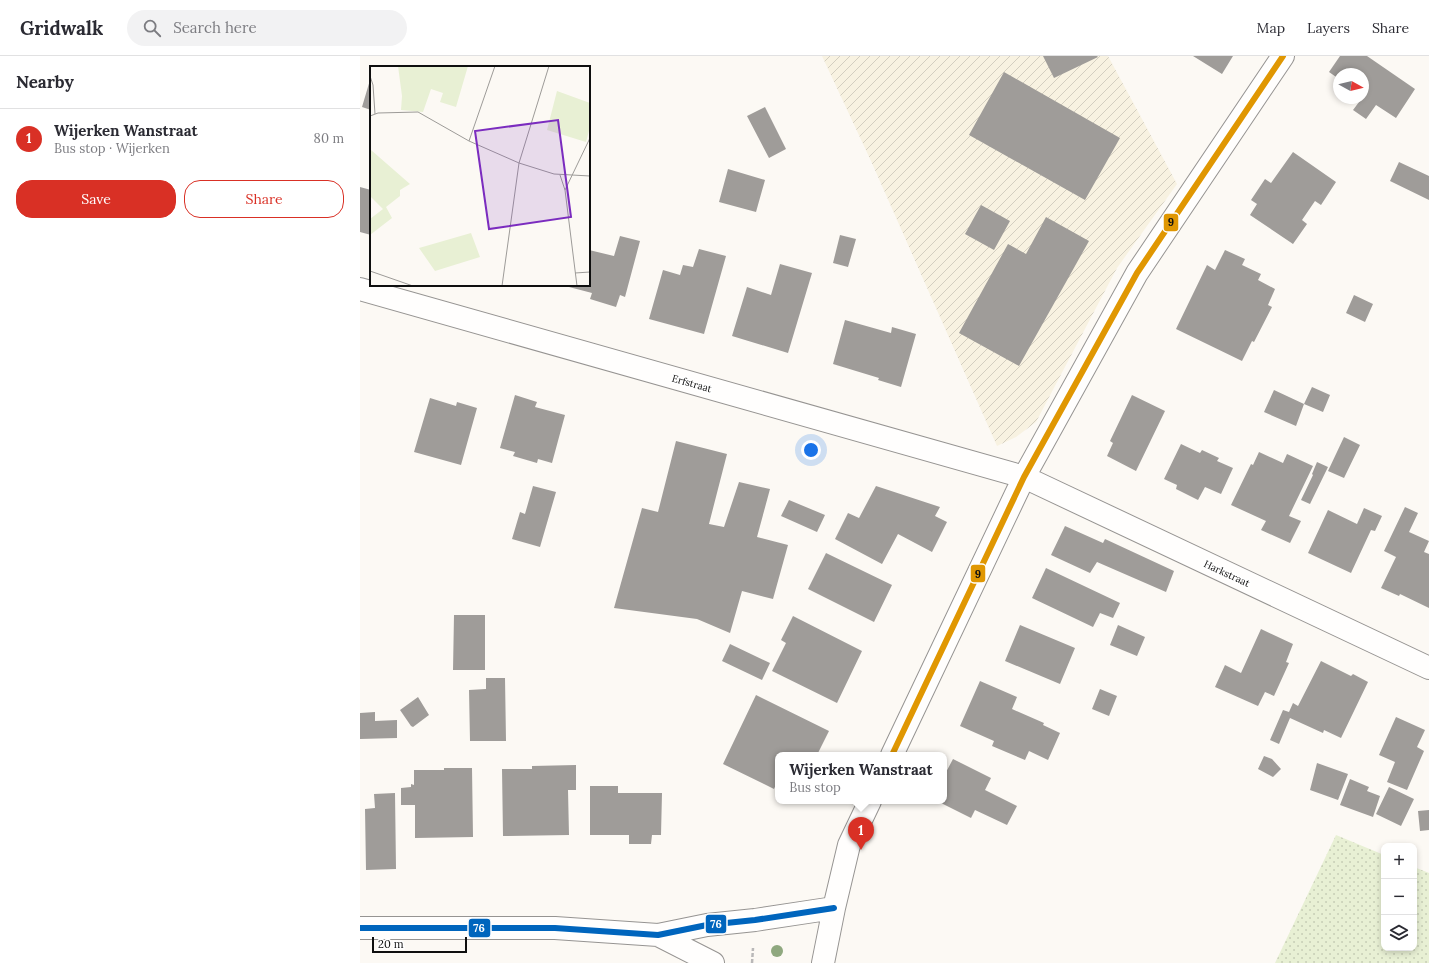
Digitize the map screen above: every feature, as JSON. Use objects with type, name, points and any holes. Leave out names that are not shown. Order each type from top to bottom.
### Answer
[{"type":"street","points":[[893,752],[1024,478],[1136,273],[1283,56]]},
{"type":"street","name":"Erfstraat","points":[[360,289],[1024,478]]},
{"type":"street","name":"Harkstraat","points":[[1024,478],[1429,668]]},
{"type":"street","points":[[823,963],[849,845],[869,804]]},
{"type":"street","points":[[360,928],[555,928],[658,936],[707,925],[755,920],[834,908]]},
{"type":"street","points":[[658,936],[713,963]]},
{"type":"shaded area","points":[[822,56],[1108,56],[1177,184],[1117,268],[1036,422],[1016,437],[997,446],[871,161]]},
{"type":"green space","points":[[1336,835],[1381,854],[1381,951],[1417,951],[1417,868],[1429,873],[1429,963],[1275,963]]},
{"type":"building","points":[[1043,56],[1097,56],[1098,57],[1054,78]]},
{"type":"building","points":[[1193,56],[1233,56],[1222,74]]},
{"type":"building","points":[[1340,56],[1367,56],[1415,89],[1396,118],[1376,105],[1366,119],[1353,110],[1358,104],[1369,104],[1369,68],[1333,68],[1333,75],[1329,72]]},
{"type":"building","points":[[1004,72],[1120,138],[1085,200],[969,135]]},
{"type":"building","points":[[370,80],[370,110],[362,107]]},
{"type":"building","points":[[765,107],[786,149],[769,158],[747,116]]},
{"type":"building","points":[[1293,152],[1336,182],[1321,205],[1315,201],[1302,220],[1307,224],[1293,244],[1250,215],[1257,204],[1251,200],[1265,179],[1271,183]]},
{"type":"building","points":[[1399,162],[1429,176],[1429,200],[1390,181]]},
{"type":"building","points":[[728,169],[765,180],[756,212],[719,202]]},
{"type":"building","points":[[360,187],[370,190],[370,235],[360,232]]},
{"type":"building","points":[[981,205],[1010,221],[994,250],[965,234]]},
{"type":"building","points":[[1046,217],[1089,241],[1019,366],[959,333],[1008,244],[1026,254]]},
{"type":"building","points":[[840,235],[856,239],[848,267],[833,263]]},
{"type":"building","points":[[620,236],[640,241],[625,297],[620,295],[616,307],[590,299],[592,293],[569,287],[590,286],[590,250],[614,256]]},
{"type":"building","points":[[699,249],[726,256],[704,334],[649,319],[663,270],[680,275],[683,265],[693,267]]},
{"type":"building","points":[[1225,250],[1245,259],[1242,265],[1261,274],[1258,280],[1275,289],[1268,305],[1272,307],[1254,342],[1252,341],[1242,361],[1176,329],[1207,265],[1215,270]]},
{"type":"building","points":[[780,264],[812,273],[788,353],[732,336],[747,287],[771,295]]},
{"type":"building","points":[[1354,295],[1373,304],[1365,322],[1346,313]]},
{"type":"building","points":[[845,320],[891,333],[892,327],[916,334],[901,387],[878,380],[879,378],[833,364]]},
{"type":"building","points":[[1312,387],[1330,395],[1323,412],[1304,404]]},
{"type":"building","points":[[1274,390],[1304,404],[1296,426],[1264,412]]},
{"type":"building","points":[[515,395],[537,402],[535,407],[565,415],[552,463],[538,459],[537,463],[513,456],[515,452],[500,448]]},
{"type":"building","points":[[1132,395],[1165,411],[1136,471],[1107,456],[1113,443],[1110,441]]},
{"type":"building","points":[[430,398],[456,406],[457,402],[477,408],[461,465],[414,452]]},
{"type":"building","points":[[1344,437],[1360,445],[1344,478],[1328,471]]},
{"type":"building","points":[[676,441],[727,454],[709,524],[724,527],[739,482],[770,489],[757,537],[788,545],[773,599],[742,591],[730,633],[697,619],[614,608],[642,508],[658,512]]},
{"type":"building","points":[[1181,444],[1200,453],[1202,450],[1219,458],[1217,461],[1233,468],[1221,494],[1205,487],[1198,500],[1176,489],[1177,485],[1164,479]]},
{"type":"building","points":[[1259,452],[1283,463],[1287,454],[1313,466],[1289,516],[1301,521],[1290,543],[1261,530],[1266,521],[1231,505],[1251,464],[1253,465]]},
{"type":"building","points":[[1317,462],[1328,467],[1310,504],[1301,500],[1313,475],[1312,474]]},
{"type":"building","points":[[533,486],[556,492],[540,547],[512,539],[520,512],[525,514]]},
{"type":"building","points":[[876,486],[940,507],[935,516],[947,522],[932,552],[898,534],[882,564],[835,539],[848,513],[859,518]]},
{"type":"building","points":[[789,500],[825,515],[817,532],[781,516]]},
{"type":"building","points":[[1405,507],[1418,513],[1409,532],[1429,541],[1424,552],[1429,554],[1429,608],[1400,594],[1399,596],[1381,588],[1396,557],[1384,551]]},
{"type":"building","points":[[1364,508],[1382,516],[1375,531],[1371,530],[1351,573],[1308,553],[1328,510],[1357,524]]},
{"type":"building","points":[[1065,526],[1103,543],[1105,539],[1174,571],[1166,592],[1097,562],[1090,573],[1051,555]]},
{"type":"building","points":[[826,553],[892,585],[874,622],[808,589]]},
{"type":"building","points":[[1046,568],[1120,603],[1113,618],[1100,613],[1093,627],[1032,598]]},
{"type":"building","points":[[454,615],[485,615],[485,670],[453,670]]},
{"type":"building","points":[[793,616],[862,651],[837,703],[772,671],[786,643],[781,640]]},
{"type":"building","points":[[1020,625],[1075,648],[1060,684],[1005,661]]},
{"type":"building","points":[[1118,625],[1145,637],[1137,656],[1110,645]]},
{"type":"building","points":[[1261,629],[1293,644],[1286,662],[1289,663],[1274,696],[1265,692],[1258,706],[1215,687],[1225,665],[1241,673]]},
{"type":"building","points":[[730,644],[770,663],[762,680],[722,661]]},
{"type":"building","points":[[1321,661],[1351,676],[1353,674],[1368,682],[1341,738],[1324,730],[1323,733],[1290,718],[1279,744],[1270,740],[1283,710],[1289,712],[1293,703],[1298,706]]},
{"type":"building","points":[[486,678],[505,678],[506,741],[470,741],[469,690],[486,689]]},
{"type":"building","points":[[980,681],[1017,697],[1012,709],[1044,723],[1043,725],[1060,733],[1048,760],[1029,751],[1025,760],[992,746],[994,741],[960,726]]},
{"type":"building","points":[[1100,689],[1117,696],[1109,716],[1092,709]]},
{"type":"building","points":[[756,695],[829,731],[818,752],[775,752],[774,789],[723,764]]},
{"type":"building","points":[[418,697],[429,715],[413,727],[400,710]]},
{"type":"building","points":[[375,712],[375,721],[397,720],[397,738],[360,739],[360,713]]},
{"type":"building","points":[[1396,717],[1425,730],[1417,747],[1424,751],[1407,790],[1387,782],[1395,762],[1379,755]]},
{"type":"building","points":[[1264,756],[1272,759],[1281,769],[1273,777],[1258,769]]},
{"type":"building","points":[[953,759],[991,778],[985,790],[1017,806],[1007,825],[975,810],[971,818],[943,804],[947,804],[947,770]]},
{"type":"building","points":[[1317,763],[1348,774],[1338,800],[1310,790]]},
{"type":"building","points":[[576,765],[576,790],[568,790],[569,835],[503,836],[502,769],[532,769],[532,766]]},
{"type":"building","points":[[444,768],[472,768],[473,837],[415,838],[415,805],[401,805],[401,788],[411,787],[411,784],[414,785],[414,770],[444,770]]},
{"type":"building","points":[[1350,779],[1369,787],[1367,791],[1380,796],[1373,817],[1340,805]]},
{"type":"building","points":[[590,786],[618,786],[618,793],[662,793],[661,835],[652,835],[651,844],[629,844],[629,835],[590,835]]},
{"type":"building","points":[[1389,787],[1414,799],[1401,826],[1376,814]]},
{"type":"building","points":[[395,793],[396,869],[366,870],[365,809],[375,808],[374,794]]},
{"type":"building","points":[[1429,810],[1429,830],[1420,831],[1418,811]]},
{"type":"transit line","name":"9","points":[[893,752],[1024,477],[1137,273],[1283,56]]},
{"type":"transit line","name":"76","points":[[360,928],[555,928],[658,935],[707,925],[755,920],[834,908]]},
{"type":"place","name":"Wijerken Wanstraat","points":[[861,850]]}]
